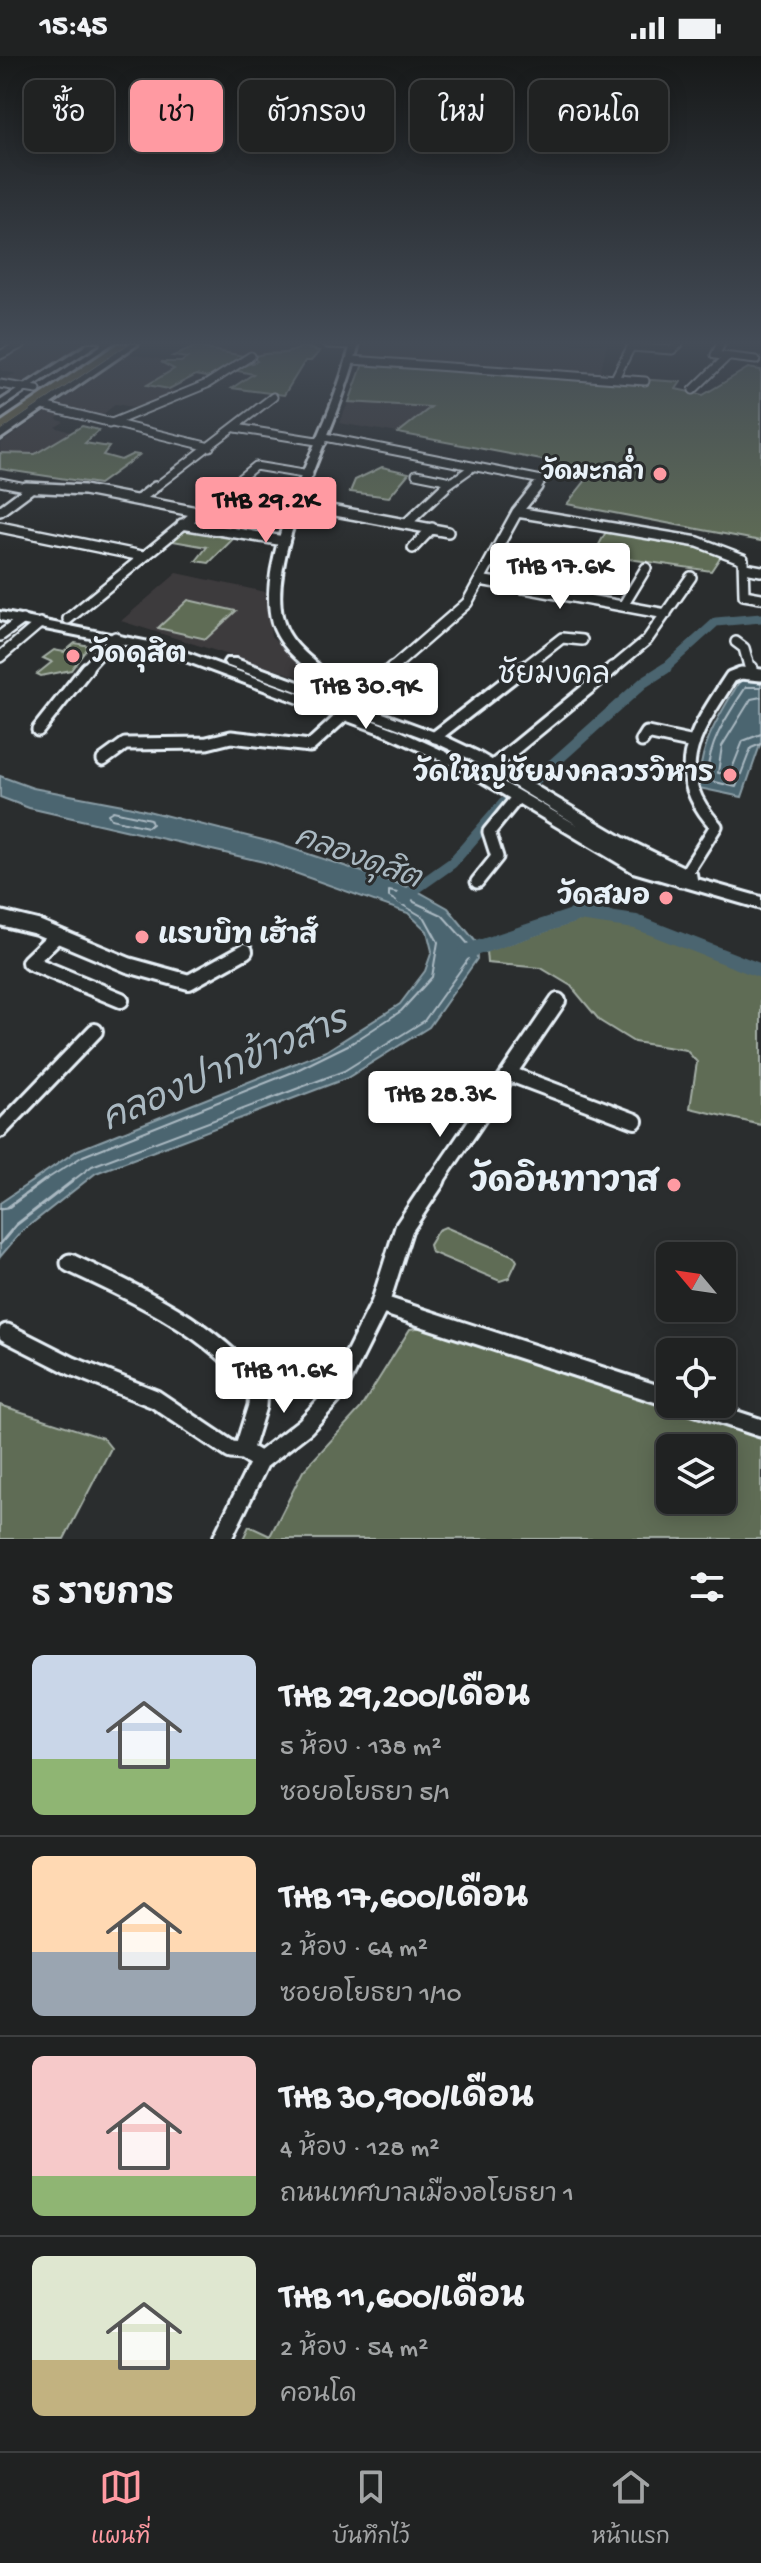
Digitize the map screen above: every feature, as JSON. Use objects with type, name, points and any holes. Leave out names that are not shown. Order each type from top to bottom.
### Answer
[{"type":"main road","points":[[0,428],[16,413]]},
{"type":"main road","points":[[0,436],[20,413]]},
{"type":"main road","points":[[0,607],[174,642],[348,710],[435,737],[683,878]]},
{"type":"main road","points":[[0,616],[164,649],[306,694]]},
{"type":"main road","points":[[348,710],[426,747],[619,858],[761,903]]},
{"type":"street","points":[[80,413],[109,424],[210,447]]},
{"type":"street","points":[[109,424],[135,413]]},
{"type":"street","points":[[138,500],[254,413]]},
{"type":"street","points":[[306,694],[321,679],[321,673],[298,654],[277,620],[275,578],[284,541],[333,413]]},
{"type":"street","points":[[103,760],[125,744],[207,743],[231,737],[310,746],[475,593],[517,512],[542,480],[324,440],[236,428]]},
{"type":"street","points":[[68,619],[255,466],[309,475]]},
{"type":"street","points":[[408,522],[451,481],[473,467]]},
{"type":"street","points":[[416,474],[451,481]]},
{"type":"street","points":[[0,482],[31,488],[84,490],[197,512]]},
{"type":"street","points":[[0,511],[31,488]]},
{"type":"street","points":[[298,504],[408,522],[448,532]]},
{"type":"street","points":[[517,512],[698,542],[743,559],[744,595],[761,598]]},
{"type":"street","points":[[182,524],[284,541]]},
{"type":"street","points":[[0,527],[142,556]]},
{"type":"street","points":[[413,548],[432,528]]},
{"type":"street","points":[[522,588],[545,552]]},
{"type":"street","points":[[584,599],[600,567]]},
{"type":"street","points":[[623,606],[646,568]]},
{"type":"street","points":[[745,568],[761,571]]},
{"type":"street","points":[[492,767],[647,640],[691,577]]},
{"type":"street","points":[[480,580],[666,614]]},
{"type":"street","points":[[0,636],[22,620]]},
{"type":"street","points":[[0,657],[40,623]]},
{"type":"street","points":[[38,730],[66,697],[81,671],[115,637]]},
{"type":"street","points":[[435,737],[562,638],[582,640]]},
{"type":"street","points":[[683,878],[716,826],[692,794],[689,761],[694,743],[731,677],[756,674],[746,659],[744,648],[736,642]]},
{"type":"street","points":[[642,741],[647,733],[694,743]]},
{"type":"street","points":[[477,882],[497,857],[489,832],[516,799]]},
{"type":"street","points":[[0,918],[37,927],[128,965],[189,982],[200,979],[245,951]]},
{"type":"street","points":[[56,936],[29,962],[121,1000]]},
{"type":"street","points":[[222,1539],[260,1461],[305,1426],[335,1394],[380,1304],[404,1228],[558,1001]]},
{"type":"street","points":[[0,1130],[95,1031]]},
{"type":"street","points":[[510,1074],[635,1121]]},
{"type":"street","points":[[70,1263],[159,1310],[232,1356],[252,1378],[259,1397],[243,1451]]},
{"type":"street","points":[[380,1304],[656,1393]]},
{"type":"street","points":[[7,1333],[72,1366],[155,1399],[231,1450],[243,1451],[260,1461]]},
{"type":"street","points":[[731,1418],[761,1428]]},
{"type":"shaded area","points":[[44,413],[65,413],[56,419],[64,422],[55,427],[70,432],[34,455],[0,453],[0,444]]},
{"type":"shaded area","points":[[66,413],[104,413],[94,421]]},
{"type":"shaded area","points":[[344,413],[425,413],[398,433],[339,423]]},
{"type":"shaded area","points":[[177,573],[265,592],[271,636],[307,670],[299,677],[121,621]]},
{"type":"green space","points":[[423,413],[761,413],[761,541],[567,504],[594,470],[398,433]]},
{"type":"green space","points":[[82,426],[99,430],[85,443],[109,447],[103,455],[121,460],[133,454],[139,455],[99,484],[0,469],[0,453],[35,454]]},
{"type":"green space","points":[[382,467],[409,473],[389,497],[350,492],[355,480]]},
{"type":"green space","points":[[184,527],[236,536],[209,563],[196,561],[207,547],[167,540]]},
{"type":"green space","points":[[608,528],[697,544],[723,553],[711,571],[594,554]]},
{"type":"green space","points":[[188,600],[236,611],[206,639],[158,628]]},
{"type":"green space","points":[[75,643],[89,646],[71,670],[41,676],[37,674],[52,662],[43,658],[54,650],[64,652]]},
{"type":"green space","points":[[582,919],[634,925],[761,974],[761,1125],[690,1108],[697,1062],[686,1050],[634,1042],[600,1021],[571,986],[541,968],[487,963],[486,951]]},
{"type":"green space","points":[[445,1227],[514,1256],[517,1261],[509,1278],[500,1281],[431,1252],[429,1245],[438,1230]]},
{"type":"green space","points":[[424,1327],[656,1399],[656,1418],[716,1418],[761,1432],[761,1539],[243,1539],[249,1526],[270,1536],[303,1471],[360,1409],[410,1329]]},
{"type":"green space","points":[[0,1405],[103,1438],[111,1448],[64,1539],[0,1539]]},
{"type":"water","points":[[741,679],[761,680],[761,742],[742,797],[699,788],[706,744],[725,705]]},
{"type":"water","points":[[0,776],[33,788],[128,806],[275,843],[414,889],[448,908],[476,942],[477,959],[429,1027],[347,1078],[96,1173],[21,1232],[0,1257],[0,1203],[78,1150],[326,1051],[400,1004],[425,971],[432,951],[427,931],[408,913],[264,862],[29,808],[0,797]]},
{"type":"waterway","points":[[663,670],[716,622],[761,618]]},
{"type":"waterway","points":[[534,781],[644,682],[663,670]]},
{"type":"waterway","points":[[404,897],[452,863],[504,803]]},
{"type":"waterway","name":"คลองดุสิต","points":[[403,898],[407,895]]},
{"type":"waterway","name":"คลองดุสิต","points":[[465,952],[579,914],[636,922],[761,971]]},
{"type":"place","name":"วัดมะกล่ำ","points":[[660,474]]},
{"type":"place","name":"วัดดุสิต","points":[[73,656]]},
{"type":"place","name":"วัดใหญ่ชัยมงคลวรวิหาร","points":[[730,775]]},
{"type":"place","name":"วัดสมอ","points":[[666,898]]},
{"type":"place","name":"แรบบิท เฮ้าส์","points":[[142,937]]},
{"type":"place","name":"วัดอินทาวาส","points":[[674,1185]]},
{"type":"district","name":"ชัยมงคล","points":[[554,677]]},
{"type":"water label","name":"คลองปากข้าวสาร","points":[[226,1073]]}]
